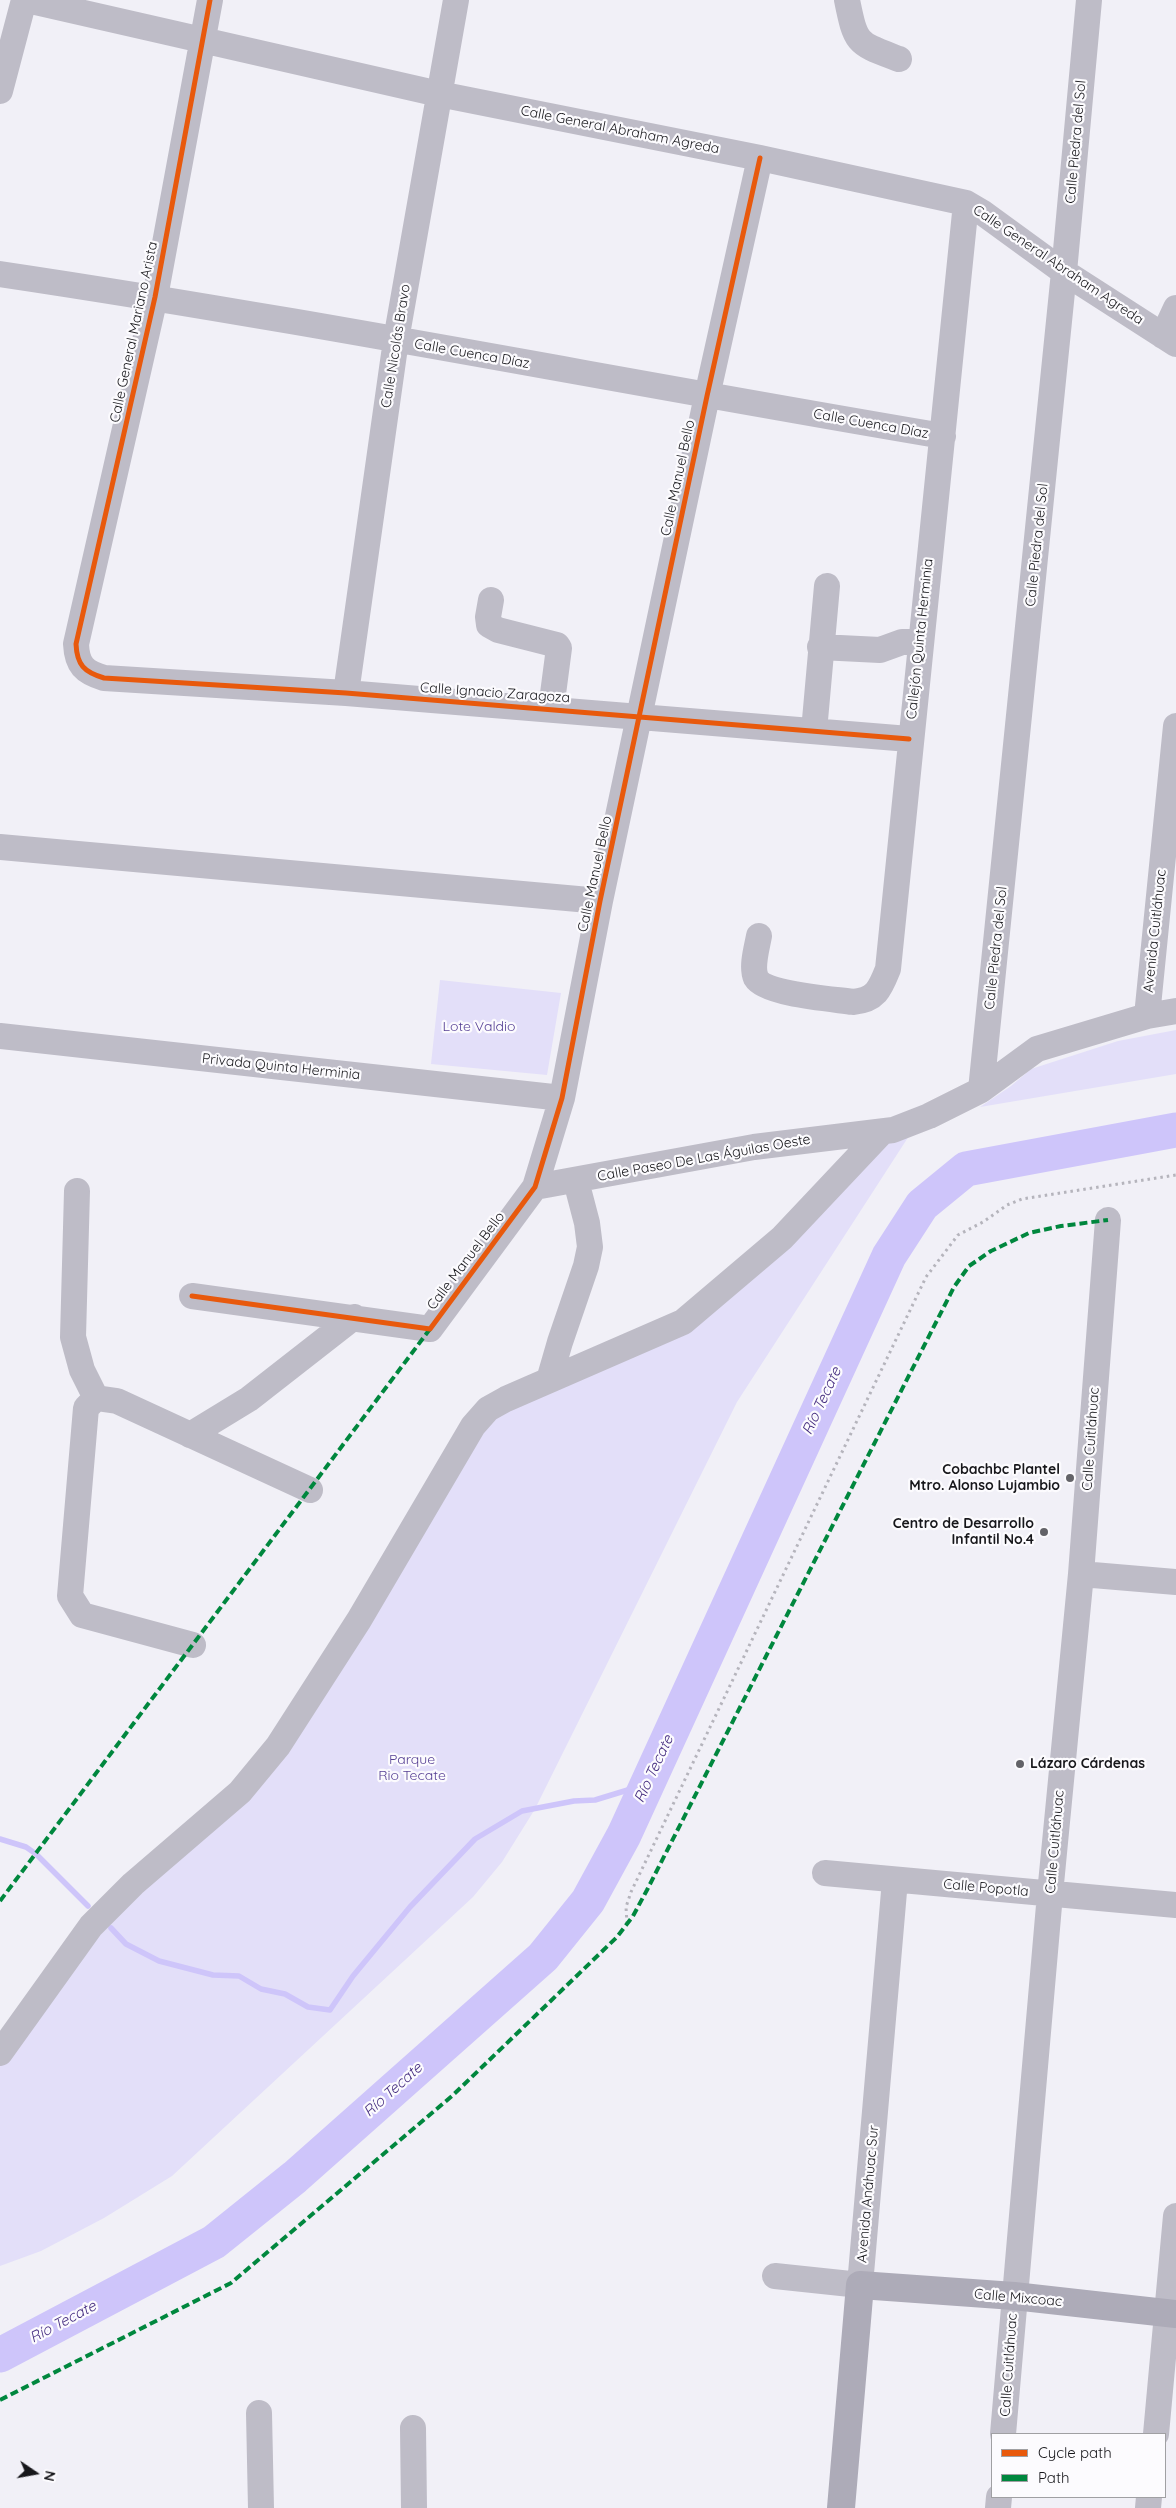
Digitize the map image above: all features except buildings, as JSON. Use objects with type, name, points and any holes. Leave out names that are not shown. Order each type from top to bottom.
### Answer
[{"type":"main road","name":"Calle Mixcoac","points":[[860,2285],[1014,2296],[1172,2313]]},
{"type":"main road","name":"Avenida Anáhuac Sur","points":[[841,2508],[860,2285]]},
{"type":"street","name":"Calle General Abraham Agreda","points":[[26,0],[438,94],[760,158],[966,203],[983,213],[1064,272],[1170,340]]},
{"type":"street","points":[[0,91],[26,0]]},
{"type":"street","name":"Calle General Mariano Arista","points":[[81,667],[76,658],[76,644],[155,297],[210,0]]},
{"type":"street","name":"Calle Nicolás Bravo","points":[[346,693],[396,340],[456,0]]},
{"type":"street","points":[[846,0],[856,35],[864,46],[899,59]]},
{"type":"street","name":"Calle Piedra del Sol","points":[[981,1090],[1064,272],[1089,0]]},
{"type":"street","name":"Calle Manuel Bello","points":[[192,1296],[430,1329],[535,1187],[562,1098],[600,901],[707,396],[760,158]]},
{"type":"street","name":"Callejón Quinta Herminia","points":[[759,936],[755,969],[756,978],[770,990],[852,1002],[864,1001],[875,995],[882,986],[888,969],[909,739],[943,436],[966,203]]},
{"type":"street","name":"Calle Cuenca Díaz","points":[[0,274],[155,297],[707,396],[943,436]]},
{"type":"street","points":[[1170,340],[1176,308]]},
{"type":"street","points":[[814,731],[827,586]]},
{"type":"street","points":[[490,600],[489,625],[498,630],[556,645],[559,648],[551,709]]},
{"type":"street","points":[[820,648],[880,650],[902,642],[920,642]]},
{"type":"street","name":"Calle Ignacio Zaragoza","points":[[81,667],[91,674],[104,678],[346,693],[909,739]]},
{"type":"street","name":"Avenida Cuitláhuac","points":[[1146,1016],[1176,726]]},
{"type":"street","points":[[0,848],[600,901]]},
{"type":"street","name":"Calle Paseo De Las Águilas Oeste","points":[[535,1187],[754,1147],[818,1138],[881,1133],[929,1116],[981,1090],[1038,1049],[1146,1016],[1176,1011]]},
{"type":"street","name":"Privada Quinta Herminia","points":[[0,1036],[562,1098]]},
{"type":"street","points":[[0,2053],[91,1926],[132,1884],[240,1792],[278,1746],[359,1620],[473,1426],[488,1409],[549,1380],[683,1322],[782,1238],[881,1133]]},
{"type":"street","points":[[549,1380],[586,1266],[590,1248],[587,1222],[576,1181]]},
{"type":"street","points":[[77,1191],[73,1337],[82,1370],[96,1398]]},
{"type":"street","name":"Calle Cuitláhuac","points":[[1004,2433],[1014,2296],[1050,1894],[1081,1574],[1108,1220]]},
{"type":"street","points":[[190,1435],[249,1399],[354,1317]]},
{"type":"street","points":[[96,1398],[117,1401],[310,1490]]},
{"type":"street","points":[[96,1398],[86,1408],[70,1596],[82,1615],[193,1646]]},
{"type":"street","points":[[1081,1574],[1176,1582]]},
{"type":"street","name":"Calle Popotla","points":[[825,1873],[1176,1906]]},
{"type":"street","name":"Avenida Anáhuac Sur","points":[[860,2285],[896,1880]]},
{"type":"street","points":[[1156,2433],[1172,2313],[1176,2216]]},
{"type":"street","points":[[775,2276],[860,2285]]},
{"type":"street","points":[[259,2413],[261,2508]]},
{"type":"street","points":[[413,2428],[414,2508]]},
{"type":"path","points":[[627,1924],[626,1907],[631,1892],[926,1277],[958,1235],[983,1222],[1007,1205],[1022,1199],[1176,1175]]},
{"type":"green space","name":"Lote Valdio","points":[[440,980],[561,993],[547,1075],[431,1064]]},
{"type":"green space","points":[[1176,1030],[1176,1074],[980,1107],[1011,1086],[1031,1069],[1118,1041]]},
{"type":"green space","name":"Parque Rio Tecate","points":[[918,1122],[737,1402],[535,1809],[502,1862],[473,1897],[172,2176],[104,2218],[41,2251],[0,2266],[0,2045],[62,1950],[279,1742],[497,1406],[646,1346],[857,1161]]},
{"type":"waterway","name":"Río Tecate","points":[[0,2355],[214,2242],[295,2177],[543,1957],[588,1901],[624,1835],[889,1256],[922,1205],[966,1169],[1176,1130]]},
{"type":"waterway","points":[[111,1928],[126,1944],[159,1961],[213,1975],[239,1976],[261,1989],[285,1994],[308,2007],[330,2010],[353,1976],[410,1907],[475,1839],[522,1811],[574,1801],[595,1800],[631,1789],[649,1779]]},
{"type":"waterway","points":[[0,1839],[26,1847],[36,1854],[88,1906]]},
{"type":"marked path","points":[[0,2400],[231,2283],[452,2096],[617,1937],[633,1916],[647,1890],[954,1287],[969,1266],[991,1251],[1029,1233],[1061,1226],[1108,1220]]},
{"type":"marked path","points":[[0,1901],[430,1329]]},
{"type":"cycle path","points":[[210,0],[155,297],[76,644],[78,657],[83,667],[91,673],[104,678],[346,693],[909,739]]},
{"type":"cycle path","points":[[192,1296],[430,1329],[535,1187],[562,1098],[600,901],[707,396],[760,158]]},
{"type":"place","name":"Cobachbc Plantel Mtro. Alonso Lujambio","points":[[1070,1478]]},
{"type":"place","name":"Centro de Desarrollo Infantil No.4","points":[[1044,1532]]},
{"type":"place","name":"Lázaro Cárdenas","points":[[1020,1764]]}]
